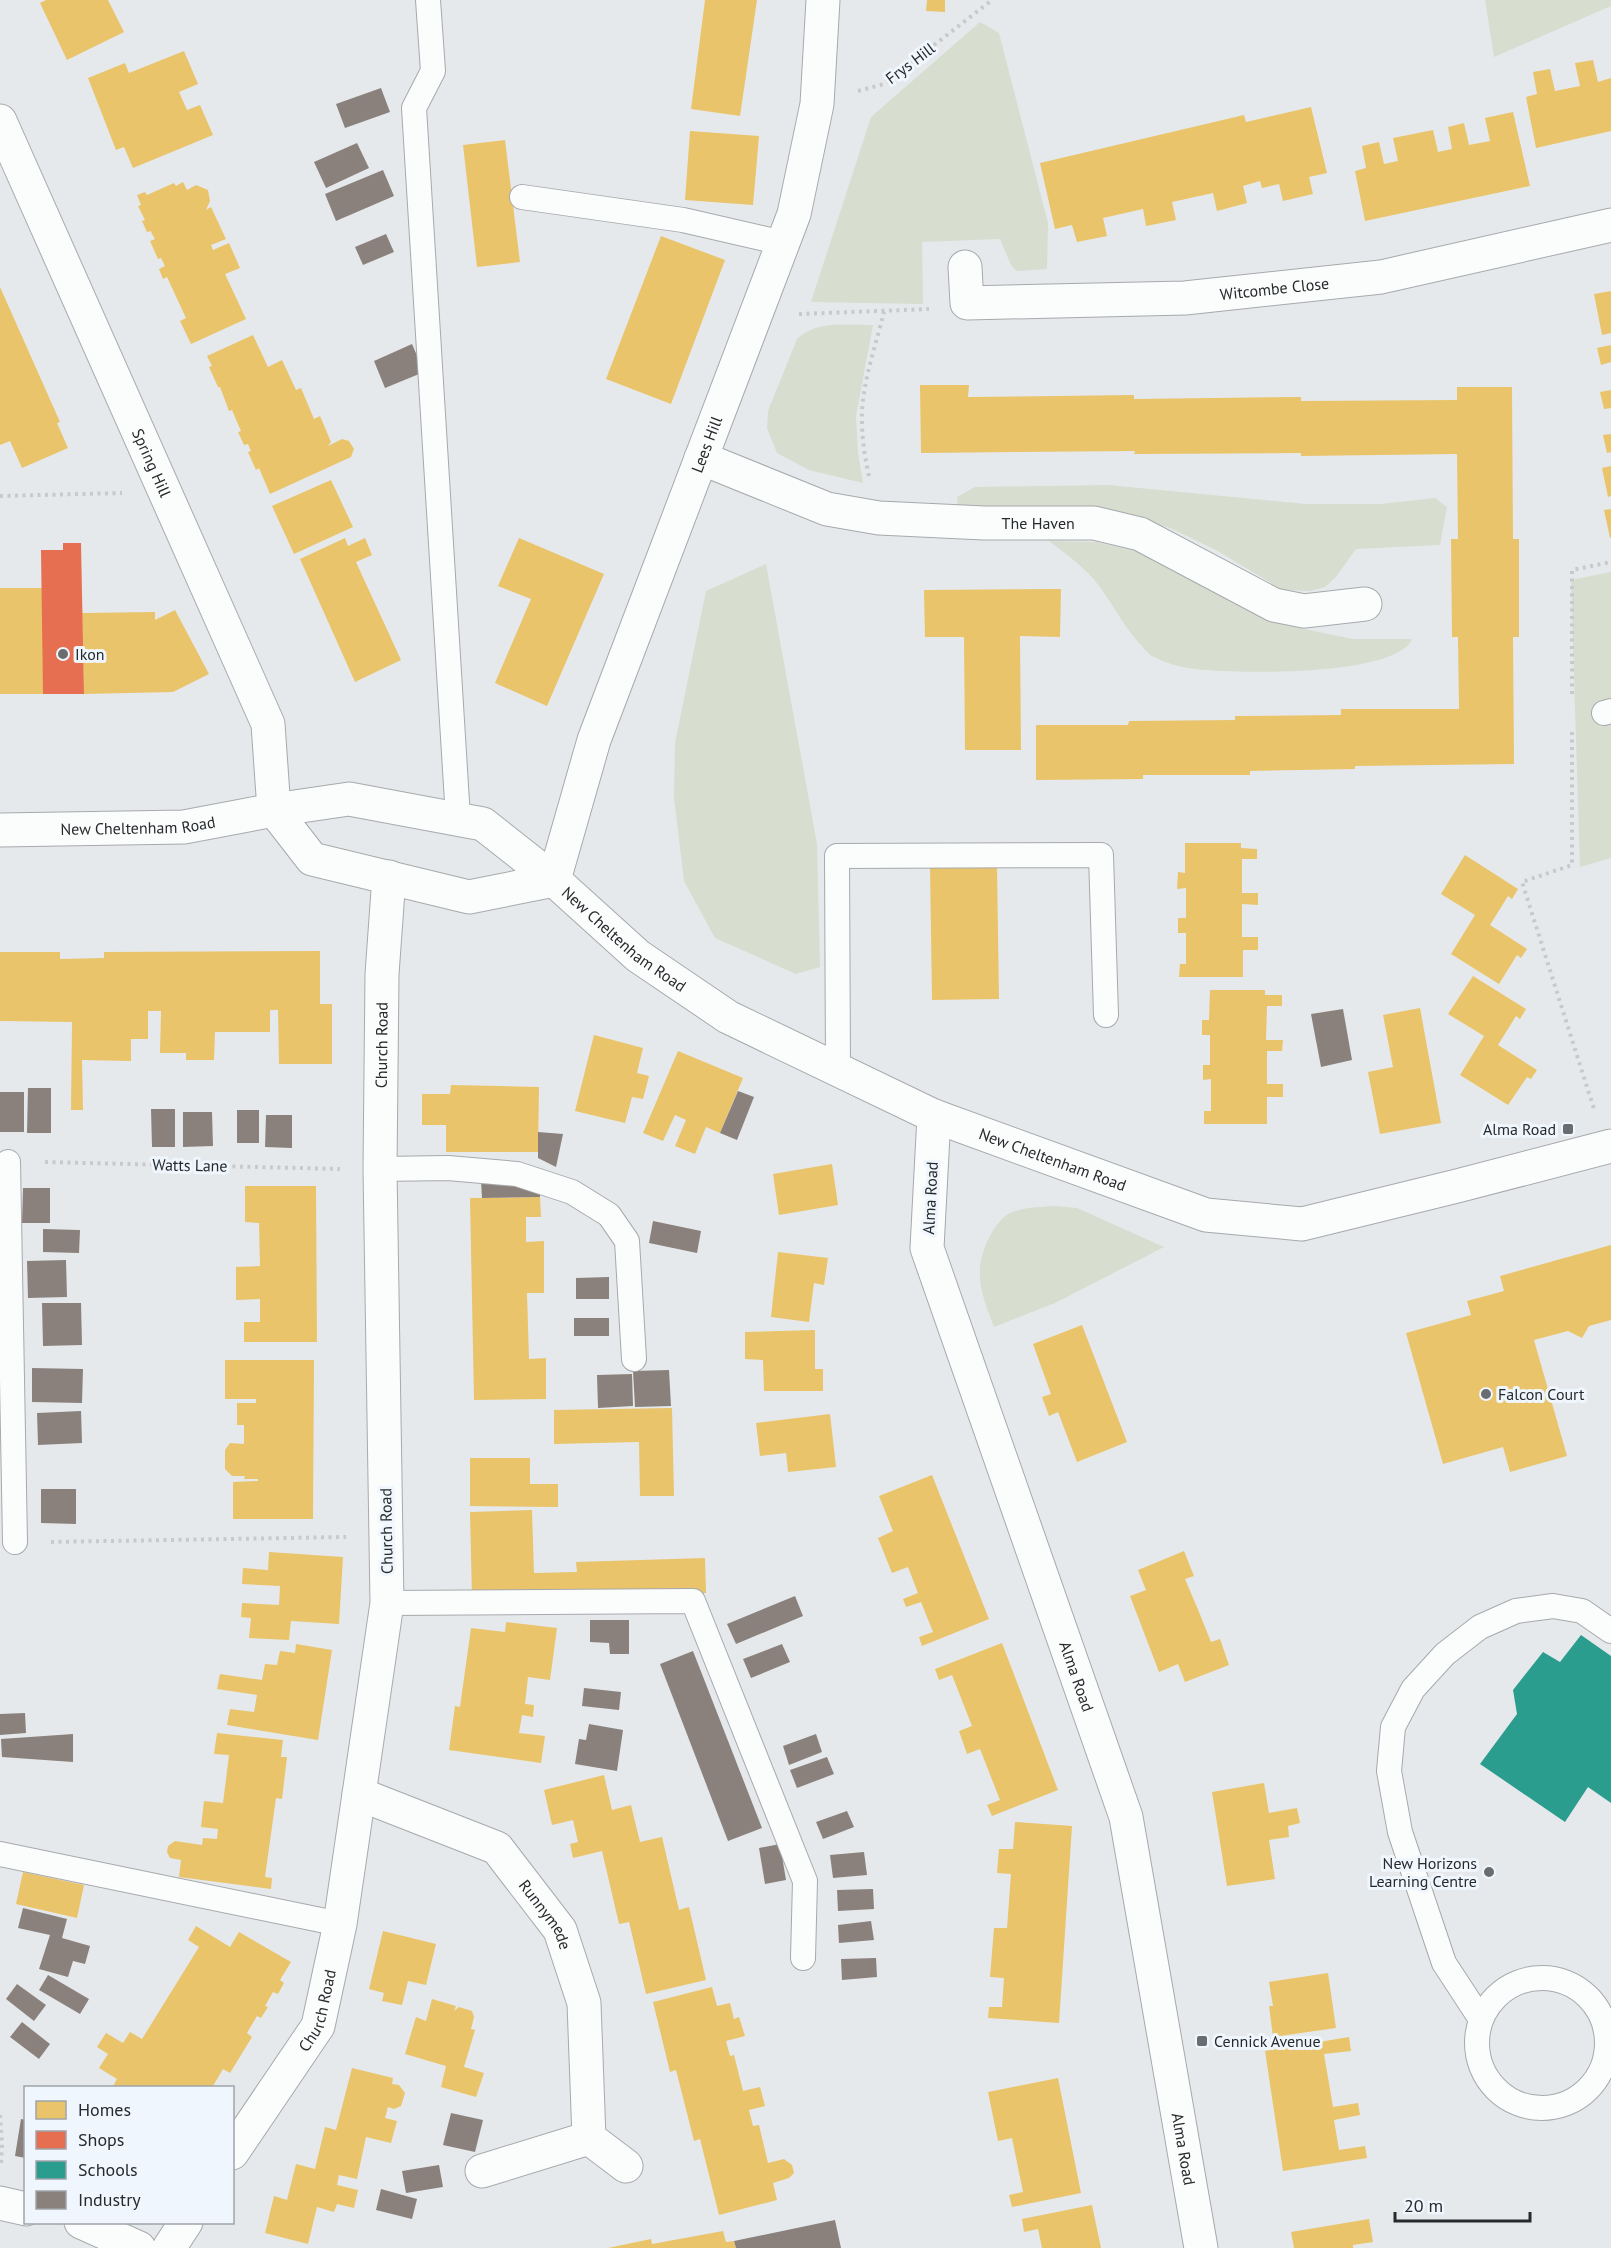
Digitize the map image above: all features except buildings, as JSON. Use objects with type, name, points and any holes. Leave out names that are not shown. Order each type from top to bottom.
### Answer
[{"type":"street","name":"Lees Hill","points":[[554,880],[594,740],[794,214],[817,104],[823,0]]},
{"type":"street","name":"Spring Hill","points":[[0,121],[268,724],[274,810]]},
{"type":"street","name":"Witcombe Close","points":[[968,303],[1185,298],[1381,277],[1611,225]]},
{"type":"street","points":[[965,267],[968,303]]},
{"type":"street","name":"The Haven","points":[[701,458],[827,509],[879,518],[984,524],[1094,523],[1140,534],[1274,605],[1304,611],[1365,604]]},
{"type":"street","name":"New Cheltenham Road","points":[[0,831],[184,827],[349,799],[483,824],[554,880],[638,956],[719,1011],[934,1116],[1206,1215],[1302,1224],[1609,1147]]},
{"type":"street","name":"New Cheltenham Road","points":[[274,810],[312,859],[469,897],[554,880]]},
{"type":"street","name":"Church Road","points":[[234,2150],[318,2026],[340,1924],[387,1603],[380,1169],[382,974],[389,877]]},
{"type":"street","name":"Alma Road","points":[[934,1116],[927,1248],[1126,1817],[1201,2248]]},
{"type":"street","name":"Runnymede","points":[[359,1794],[497,1848],[560,1930],[584,2003],[590,2138]]},
{"type":"street","points":[[482,2171],[590,2138],[626,2166]]},
{"type":"street","points":[[0,2203],[24,2209]]},
{"type":"street","points":[[83,2224],[139,2248]]},
{"type":"street","points":[[169,2248],[185,2224]]},
{"type":"lane","points":[[428,0],[433,72],[414,108],[458,818]]},
{"type":"lane","points":[[522,197],[683,220],[783,243]]},
{"type":"lane","points":[[838,1070],[837,856],[1101,855],[1106,1015]]},
{"type":"lane","points":[[8,1162],[15,1542]]},
{"type":"lane","points":[[380,1169],[448,1168],[518,1174],[572,1192],[609,1215],[627,1241],[634,1359]]},
{"type":"lane","points":[[387,1603],[693,1601],[805,1881],[803,1958]]},
{"type":"lane","points":[[1480,2018],[1443,1963],[1400,1832],[1389,1771],[1393,1727],[1413,1689],[1445,1654],[1480,1628],[1516,1611],[1553,1606],[1582,1611],[1611,1631]]},
{"type":"lane","points":[[0,1854],[340,1924]]},
{"type":"lane","points":[[1527,1978],[1559,1979],[1587,1994],[1605,2020],[1609,2052],[1596,2082],[1572,2102],[1541,2109],[1510,2100],[1486,2079],[1476,2049],[1480,2018],[1499,1993],[1527,1978]]},
{"type":"path","name":"Frys Hill","points":[[817,104],[884,84],[992,0]]},
{"type":"path","points":[[756,315],[920,311],[968,303]]},
{"type":"path","points":[[879,518],[864,452],[861,419],[884,312]]},
{"type":"path","points":[[0,496],[165,492]]},
{"type":"path","points":[[1572,700],[1572,570],[1611,562]]},
{"type":"path","points":[[1572,724],[1572,865],[1522,882],[1609,1147]]},
{"type":"path","name":"Watts Lane","points":[[8,1162],[380,1169]]},
{"type":"path","points":[[15,1542],[386,1537]]},
{"type":"path","points":[[0,2115],[1,2166]]},
{"type":"shaded area","points":[[1485,0],[1611,0],[1611,6],[1494,57]]},
{"type":"shaded area","points":[[980,22],[999,33],[1048,223],[1047,269],[1017,271],[1011,265],[1000,239],[922,242],[923,304],[811,302],[871,117]]},
{"type":"shaded area","points":[[873,325],[856,416],[858,453],[863,483],[809,470],[777,453],[767,428],[768,411],[797,339],[804,333],[822,326]]},
{"type":"shaded area","points":[[1108,485],[1306,504],[1380,504],[1435,498],[1447,507],[1440,545],[1356,549],[1335,578],[1325,587],[1310,591],[1283,590],[1216,550],[1170,528],[1116,512],[958,507],[957,497],[975,487]]},
{"type":"shaded area","points":[[1049,541],[1096,542],[1143,553],[1241,606],[1290,626],[1353,639],[1412,639],[1399,652],[1375,661],[1344,667],[1271,672],[1207,670],[1178,666],[1148,653],[1132,635],[1088,573]]},
{"type":"shaded area","points":[[766,564],[817,844],[820,967],[796,974],[715,938],[684,881],[674,797],[675,743],[706,591]]},
{"type":"shaded area","points":[[1611,572],[1611,858],[1580,867],[1571,580]]},
{"type":"shaded area","points":[[1056,1206],[1077,1208],[1164,1247],[1055,1303],[994,1327],[980,1280],[981,1258],[991,1234],[1002,1219],[1010,1213],[1027,1208]]},
{"type":"place","name":"Ikon","points":[[63,654]]},
{"type":"place","name":"Alma Road","points":[[1568,1129]]},
{"type":"place","name":"Falcon Court","points":[[1486,1394]]},
{"type":"place","name":"New Horizons Learning Centre","points":[[1489,1872]]},
{"type":"place","name":"Cennick Avenue","points":[[1202,2041]]}]
